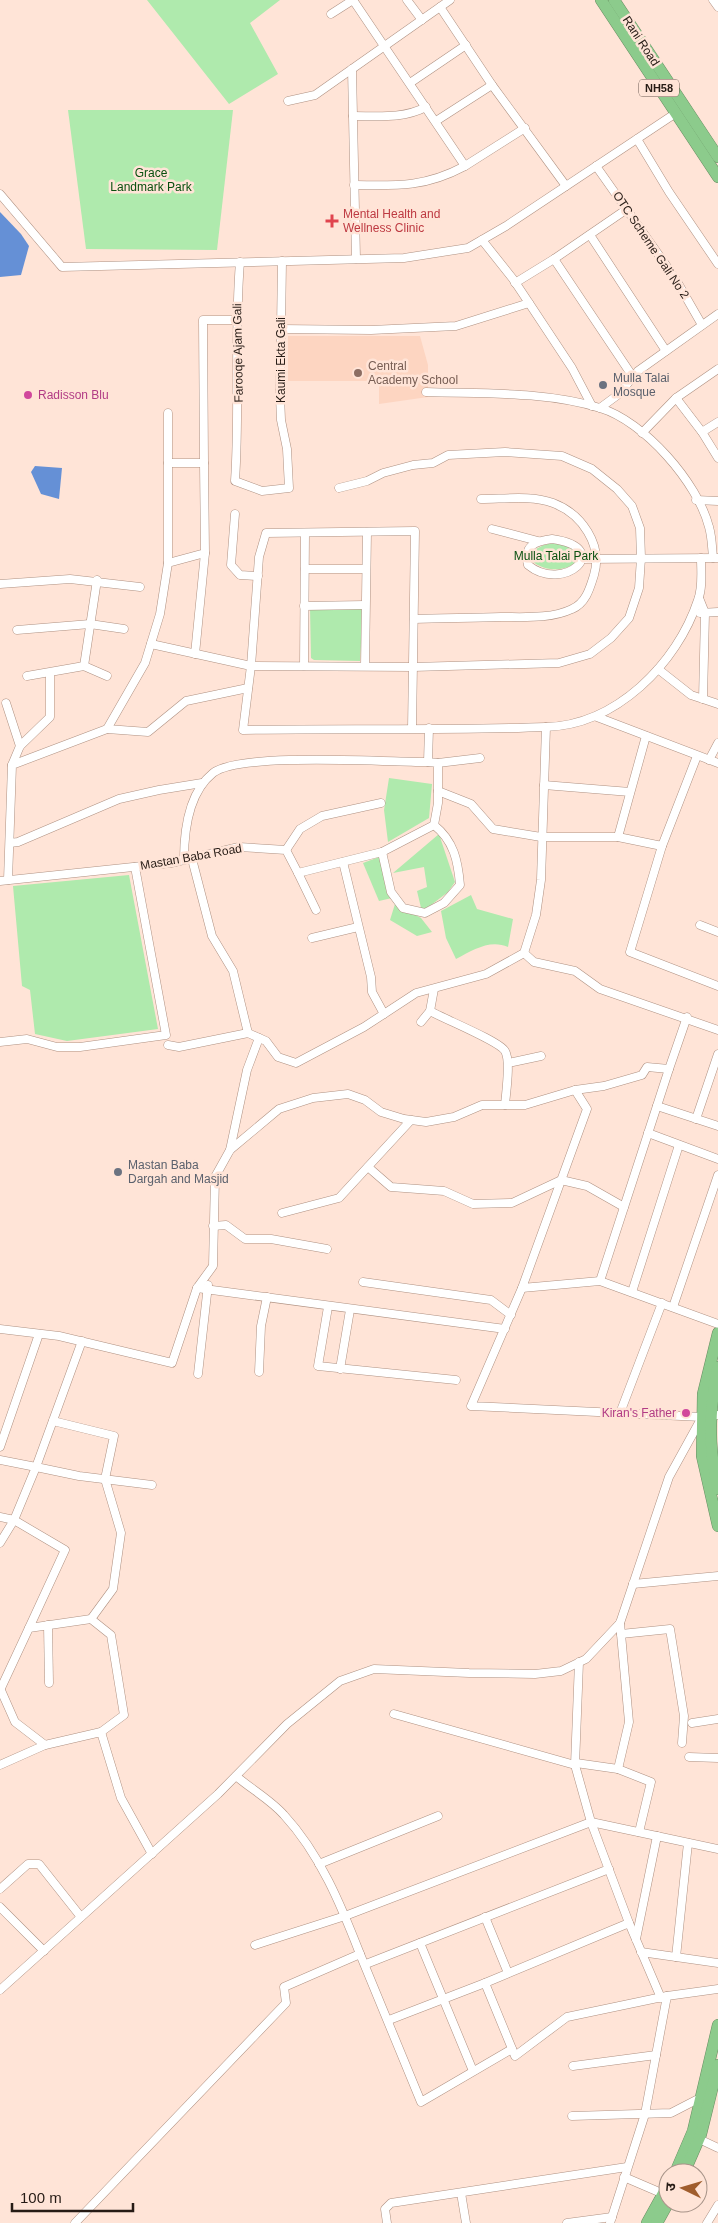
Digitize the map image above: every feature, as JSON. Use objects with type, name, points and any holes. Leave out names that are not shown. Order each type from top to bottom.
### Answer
[{"type":"highway","name":"NH58","points":[[601,0],[718,177]]},
{"type":"highway","name":"Rani Road","points":[[614,0],[718,157]]},
{"type":"highway","points":[[718,1332],[704,1394],[710,1416],[702,1456],[718,1526]]},
{"type":"highway","points":[[718,1368],[710,1416],[710,1456],[718,1489]]},
{"type":"highway","points":[[679,2163],[693,2131],[718,2025]]},
{"type":"highway","points":[[688,2163],[699,2138],[718,2065]]},
{"type":"highway","points":[[647,2223],[658,2207]]},
{"type":"street","points":[[331,14],[353,0],[386,45],[465,166]]},
{"type":"street","points":[[407,0],[422,20]]},
{"type":"street","points":[[288,101],[315,95],[450,0]]},
{"type":"street","points":[[713,0],[718,8]]},
{"type":"street","points":[[440,7],[492,86],[525,128],[566,186]]},
{"type":"street","points":[[410,83],[466,45]]},
{"type":"street","points":[[352,69],[356,259]]},
{"type":"street","points":[[436,121],[492,86]]},
{"type":"street","points":[[353,116],[388,117],[413,114],[426,107]]},
{"type":"street","points":[[0,194],[62,267],[413,257],[468,248],[676,113]]},
{"type":"street","points":[[354,185],[398,186],[426,183],[465,166],[525,128]]},
{"type":"street","points":[[637,139],[669,192],[718,264]]},
{"type":"street","name":"OTC Scheme Gali No 2","points":[[596,166],[627,209],[651,248],[675,278],[702,325]]},
{"type":"street","points":[[516,283],[627,209]]},
{"type":"street","points":[[590,235],[666,351]]},
{"type":"street","points":[[482,240],[516,283],[596,407]]},
{"type":"street","points":[[554,259],[632,377]]},
{"type":"street","name":"Kaumi Ekta Gali","points":[[282,261],[280,329],[281,420],[287,449],[286,458]]},
{"type":"street","name":"Farooqe Ajam Gali","points":[[240,262],[237,320],[238,443],[236,481],[262,491],[289,488],[286,458]]},
{"type":"street","points":[[280,329],[371,330],[456,326],[529,303]]},
{"type":"street","points":[[596,407],[619,394],[632,377],[718,314]]},
{"type":"street","points":[[195,654],[205,553],[203,320],[237,320]]},
{"type":"street","points":[[642,433],[676,398],[718,369]]},
{"type":"street","points":[[426,392],[506,394],[554,399],[596,407],[619,416],[659,446],[686,480],[709,527],[715,558],[582,559]]},
{"type":"street","points":[[676,398],[702,432],[718,458]]},
{"type":"street","points":[[107,729],[146,663],[160,614],[168,563],[168,412]]},
{"type":"street","points":[[702,432],[718,422]]},
{"type":"street","points":[[151,644],[251,666],[413,666],[559,663],[590,654],[611,638],[629,618],[639,588],[642,558],[640,528],[632,506],[617,489],[592,469],[562,456],[505,452],[448,455],[433,463],[413,465],[382,473],[367,481],[339,488]]},
{"type":"street","points":[[168,463],[204,463]]},
{"type":"street","points":[[414,619],[548,616],[579,606],[587,595],[595,573],[597,558],[594,540],[581,522],[554,503],[533,500],[481,499]]},
{"type":"street","points":[[696,500],[718,501]]},
{"type":"street","points":[[234,514],[231,565],[240,575],[258,576]]},
{"type":"street","points":[[492,530],[538,541]]},
{"type":"street","points":[[412,729],[415,531],[266,534],[259,557],[251,666],[243,730],[412,729],[546,727],[568,726],[597,717],[620,702],[658,669],[683,637],[699,598],[701,558]]},
{"type":"street","points":[[365,666],[366,532]]},
{"type":"street","points":[[304,666],[305,533]]},
{"type":"street","points":[[552,539],[568,541],[578,546],[582,559],[579,566],[570,572],[547,575],[538,572],[528,565],[525,555],[529,546],[538,541],[552,539]]},
{"type":"street","points":[[168,563],[205,553]]},
{"type":"street","points":[[305,569],[366,569]]},
{"type":"street","points":[[0,584],[70,578],[140,587]]},
{"type":"street","points":[[84,666],[97,580]]},
{"type":"street","points":[[699,598],[705,613],[703,699]]},
{"type":"street","points":[[304,606],[366,605]]},
{"type":"street","points":[[693,613],[718,612]]},
{"type":"street","points":[[17,630],[90,624],[124,629]]},
{"type":"street","points":[[27,676],[84,666],[107,676]]},
{"type":"street","points":[[658,669],[691,695],[718,704]]},
{"type":"street","points":[[4,881],[10,843],[12,765],[20,746],[50,717],[50,673]]},
{"type":"street","points":[[12,765],[107,729],[148,732],[186,701],[248,688]]},
{"type":"street","points":[[6,703],[20,746]]},
{"type":"street","points":[[597,717],[718,763]]},
{"type":"street","points":[[168,1045],[179,1047],[248,1033],[266,1041],[278,1057],[296,1063],[384,1014],[416,993],[486,974],[524,953],[536,915],[541,880],[546,727]]},
{"type":"street","points":[[428,762],[429,728]]},
{"type":"street","points":[[618,837],[646,736]]},
{"type":"street","points":[[709,760],[718,743]]},
{"type":"street","points":[[697,756],[662,846],[630,952],[718,986]]},
{"type":"street","points":[[248,1033],[233,971],[212,936],[188,860],[188,814],[202,783],[215,771],[241,764],[287,760],[438,763],[480,758]]},
{"type":"street","points":[[434,825],[438,802],[438,763]]},
{"type":"street","points":[[10,843],[18,842],[119,799],[202,783]]},
{"type":"street","points":[[544,785],[630,792]]},
{"type":"street","points":[[438,791],[471,804],[492,829],[541,837],[618,837],[662,846]]},
{"type":"street","points":[[316,910],[286,850],[300,829],[322,816],[380,803]]},
{"type":"street","points":[[298,873],[382,852],[434,825]]},
{"type":"street","points":[[382,852],[391,892],[403,908],[425,913],[444,903],[460,885],[458,860],[445,834],[434,825]]},
{"type":"street","name":"Mastan Baba Road","points":[[4,881],[188,860],[239,847],[286,850]]},
{"type":"street","points":[[343,862],[371,977],[372,992],[384,1014]]},
{"type":"street","points":[[0,1042],[27,1039],[57,1047],[80,1047],[166,1035],[134,867]]},
{"type":"street","points":[[700,925],[718,932]]},
{"type":"street","points":[[312,938],[358,927]]},
{"type":"street","points":[[524,953],[534,962],[575,971],[600,989],[687,1017],[718,1030]]},
{"type":"street","points":[[421,1022],[430,1011],[434,989]]},
{"type":"street","points":[[430,1011],[494,1042],[505,1051],[508,1063],[505,1104]]},
{"type":"street","points":[[600,1281],[687,1017]]},
{"type":"street","points":[[0,1329],[82,1342],[172,1363],[197,1288],[212,1266],[215,1177],[230,1150],[247,1070],[259,1038]]},
{"type":"street","points":[[696,1119],[718,1054]]},
{"type":"street","points":[[508,1063],[541,1056]]},
{"type":"street","points":[[230,1150],[279,1109],[314,1098],[348,1094],[365,1100],[381,1112],[426,1122],[454,1117],[482,1105],[525,1105],[575,1090],[604,1086],[642,1075],[647,1066],[669,1069]]},
{"type":"street","points":[[575,1090],[587,1109],[522,1288],[471,1406],[710,1416]]},
{"type":"street","points":[[657,1106],[718,1126]]},
{"type":"street","points":[[282,1213],[340,1198],[411,1120]]},
{"type":"street","points":[[648,1133],[718,1159]]},
{"type":"street","points":[[632,1292],[679,1144]]},
{"type":"street","points":[[368,1167],[391,1187],[444,1191],[474,1204],[512,1203],[561,1180],[587,1186],[624,1207]]},
{"type":"street","points":[[673,1307],[718,1175]]},
{"type":"street","points":[[212,1226],[226,1225],[245,1239],[271,1239],[327,1249]]},
{"type":"street","points":[[198,1374],[208,1289],[206,1275]]},
{"type":"street","points":[[522,1288],[600,1281],[718,1324]]},
{"type":"street","points":[[363,1282],[491,1300],[511,1315]]},
{"type":"street","points":[[197,1288],[350,1310],[505,1329]]},
{"type":"street","points":[[259,1372],[261,1326],[266,1297]]},
{"type":"street","points":[[620,1413],[662,1303]]},
{"type":"street","points":[[328,1307],[318,1366],[456,1380]]},
{"type":"street","points":[[340,1369],[350,1310]]},
{"type":"street","points":[[0,1447],[39,1334]]},
{"type":"street","points":[[0,1543],[14,1520],[36,1467],[82,1342]]},
{"type":"street","points":[[618,1769],[628,1722],[620,1623],[669,1478],[710,1416]]},
{"type":"street","points":[[29,1628],[92,1619],[113,1589],[121,1533],[105,1479],[114,1436],[53,1421]]},
{"type":"street","points":[[0,1460],[152,1486]]},
{"type":"street","points":[[0,1517],[14,1520],[65,1550],[0,1688],[15,1722],[45,1745]]},
{"type":"street","points":[[633,1584],[718,1576]]},
{"type":"street","points":[[0,1765],[45,1745],[101,1732],[124,1715],[111,1635],[92,1619]]},
{"type":"street","points":[[0,1990],[152,1854],[236,1776],[287,1724],[340,1681],[374,1669],[535,1674],[561,1671],[586,1659],[620,1623]]},
{"type":"street","points":[[48,1625],[49,1683]]},
{"type":"street","points":[[621,1634],[670,1629],[684,1716],[682,1743]]},
{"type":"street","points":[[567,2223],[611,2220],[645,2114],[664,1997],[641,1952],[608,1869],[591,1822],[576,1764],[579,1662]]},
{"type":"street","points":[[394,1714],[576,1764],[618,1769],[651,1782],[639,1832]]},
{"type":"street","points":[[692,1723],[718,1719]]},
{"type":"street","points":[[101,1732],[121,1798],[152,1854]]},
{"type":"street","points":[[689,1757],[718,1758]]},
{"type":"street","points":[[236,1776],[283,1814],[312,1849],[366,1964],[421,2102],[512,2049]]},
{"type":"street","points":[[319,1864],[438,1816]]},
{"type":"street","points":[[255,1946],[345,1916],[591,1822],[718,1849]]},
{"type":"street","points":[[636,1939],[657,1836]]},
{"type":"street","points":[[676,1957],[688,1843]]},
{"type":"street","points":[[0,1889],[28,1864],[40,1864],[82,1917]]},
{"type":"street","points":[[366,1964],[608,1869]]},
{"type":"street","points":[[0,1907],[44,1951]]},
{"type":"street","points":[[485,1917],[508,1974]]},
{"type":"street","points":[[389,2020],[508,1974],[629,1923]]},
{"type":"street","points":[[420,1943],[473,2071]]},
{"type":"street","points":[[641,1952],[718,1963]]},
{"type":"street","points":[[75,2223],[286,2003],[284,1987],[360,1954]]},
{"type":"street","points":[[485,1983],[515,2056],[567,2017],[664,1997],[718,1989]]},
{"type":"street","points":[[573,2066],[656,2055]]},
{"type":"street","points":[[572,2116],[671,2113],[702,2097]]},
{"type":"street","points":[[699,2138],[718,2148]]},
{"type":"street","points":[[387,2223],[385,2209],[391,2203],[627,2167]]},
{"type":"street","points":[[624,2177],[658,2190]]},
{"type":"street","points":[[461,2193],[466,2223]]},
{"type":"street","points":[[707,2223],[718,2205]]},
{"type":"shaded area","name":"Central Academy School","points":[[288,336],[420,336],[428,365],[428,397],[379,404],[379,381],[288,381]]},
{"type":"green space","points":[[147,0],[280,0],[250,23],[278,74],[229,104]]},
{"type":"green space","name":"Grace Landmark Park","points":[[68,110],[233,110],[217,250],[86,249]]},
{"type":"green space","name":"Mulla Talai Park","points":[[557,542],[578,550],[581,558],[570,566],[557,569],[544,568],[532,561],[532,551],[544,545]]},
{"type":"green space","points":[[310,607],[363,608],[360,661],[314,660],[311,658]]},
{"type":"green space","points":[[389,778],[432,784],[429,818],[388,842],[384,810]]},
{"type":"green space","points":[[439,834],[455,882],[448,892],[422,912],[417,891],[427,887],[424,867],[393,873]]},
{"type":"green space","points":[[379,857],[392,898],[379,901],[363,863]]},
{"type":"green space","points":[[129,875],[158,1029],[67,1041],[35,1034],[30,990],[22,986],[13,886]]},
{"type":"green space","points":[[471,895],[477,909],[513,919],[508,947],[495,944],[488,945],[475,949],[456,959],[446,938],[441,911]]},
{"type":"green space","points":[[395,904],[421,918],[432,932],[417,936],[390,920]]},
{"type":"water","points":[[0,212],[21,234],[29,246],[21,275],[0,277]]},
{"type":"water","points":[[35,466],[62,468],[59,499],[41,494],[31,472]]},
{"type":"place","name":"Mental Health and Wellness Clinic","points":[[332,221]]},
{"type":"place","name":"Central Academy School","points":[[358,373]]},
{"type":"place","name":"Mulla Talai Mosque","points":[[603,385]]},
{"type":"place","name":"Radisson Blu","points":[[28,395]]},
{"type":"place","name":"Mastan Baba Dargah and Masjid","points":[[118,1172]]},
{"type":"place","name":"Kiran's Father","points":[[686,1413]]}]
